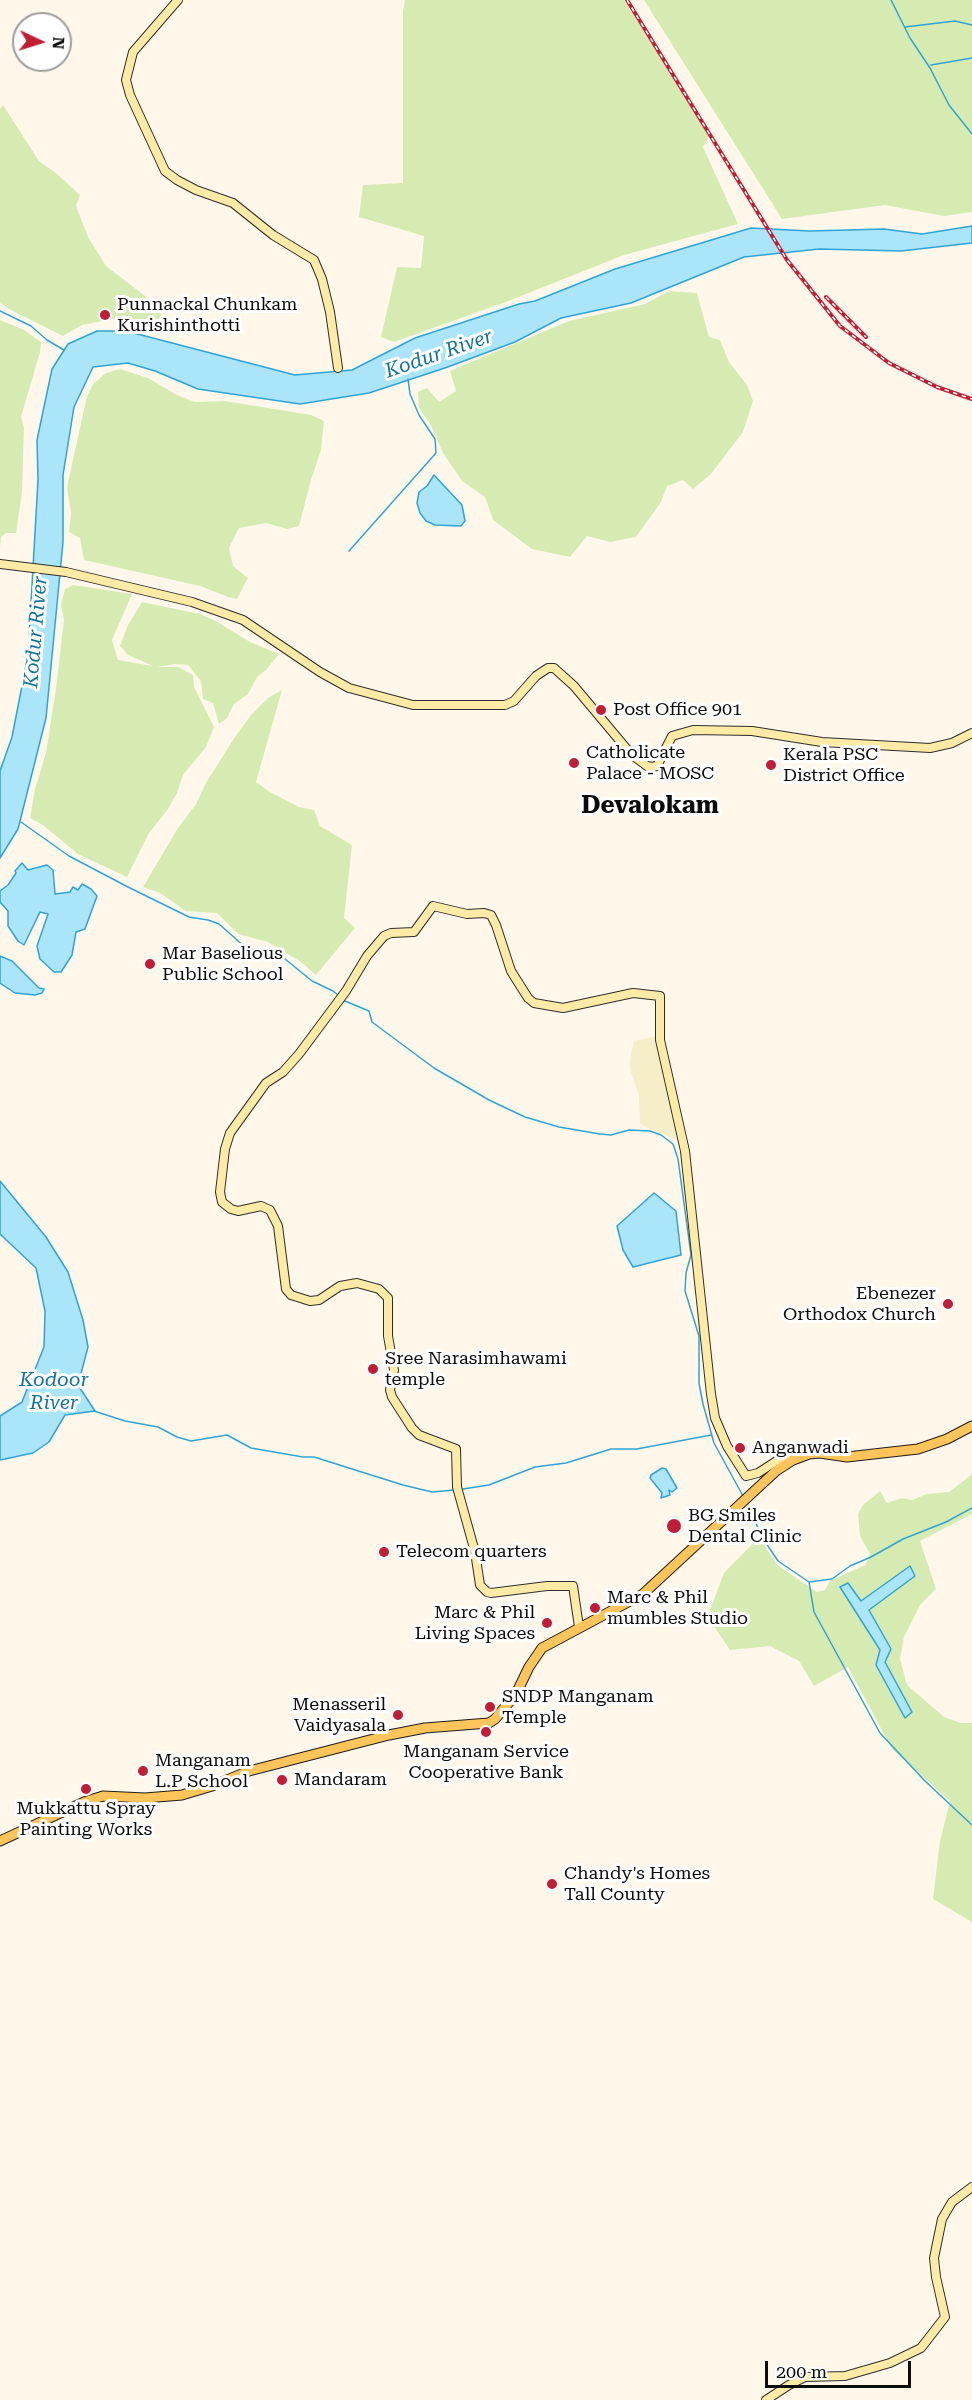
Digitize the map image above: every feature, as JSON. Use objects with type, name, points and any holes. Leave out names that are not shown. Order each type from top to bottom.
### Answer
[{"type":"main road","points":[[0,1841],[94,1798],[182,1795],[203,1790],[249,1771],[389,1735],[425,1728],[489,1723],[516,1694],[529,1666],[542,1648],[643,1594],[776,1471],[793,1460],[820,1453],[848,1457],[918,1449],[947,1439],[972,1426]]},
{"type":"street","points":[[178,0],[133,52],[126,80],[130,95],[165,171],[196,190],[233,203],[273,235],[314,260],[322,279],[330,312],[338,368]]},
{"type":"street","points":[[0,564],[66,572],[192,602],[243,620],[320,672],[349,688],[413,705],[435,703],[505,705],[514,701],[536,676],[548,668],[554,668],[574,686],[631,754],[652,767],[657,766],[672,736],[693,730],[752,731],[822,742],[930,748],[952,743],[972,733]]},
{"type":"street","points":[[579,1627],[573,1586],[547,1586],[491,1593],[483,1589],[478,1580],[476,1552],[458,1490],[456,1449],[419,1434],[412,1428],[392,1397],[390,1390],[394,1370],[388,1336],[388,1298],[380,1289],[357,1283],[340,1286],[319,1300],[310,1301],[291,1295],[286,1289],[278,1226],[270,1210],[261,1206],[231,1209],[225,1206],[221,1197],[225,1149],[230,1133],[266,1083],[289,1067],[346,991],[367,956],[384,936],[391,933],[414,932],[433,906],[467,914],[491,915],[511,971],[528,998],[534,1003],[563,1008],[633,993],[660,996],[660,1040],[686,1159],[711,1394],[716,1418],[728,1446],[746,1476],[758,1473],[789,1453],[798,1451],[809,1454]]},
{"type":"street","points":[[766,2400],[805,2377],[839,2377],[851,2374],[890,2363],[921,2348],[945,2317],[934,2258],[942,2219],[952,2202],[972,2187]]},
{"type":"shaded area","points":[[657,1036],[678,1140],[640,1123],[639,1096],[630,1069],[630,1060],[634,1041]]},
{"type":"green space","points":[[405,0],[624,0],[710,136],[703,147],[738,224],[624,255],[506,302],[394,342],[381,337],[397,267],[421,268],[424,236],[359,217],[363,185],[403,183],[403,11]]},
{"type":"green space","points":[[644,0],[972,0],[972,212],[944,216],[885,205],[782,219]]},
{"type":"green space","points":[[3,105],[39,161],[80,195],[76,206],[88,237],[106,266],[162,311],[156,328],[150,329],[126,320],[113,319],[82,325],[63,336],[0,303],[0,109]]},
{"type":"green space","points":[[669,291],[697,293],[709,337],[720,340],[729,362],[747,385],[753,401],[743,432],[711,474],[693,489],[683,480],[667,486],[661,502],[636,537],[610,542],[587,536],[570,557],[532,549],[493,520],[485,497],[462,481],[443,453],[431,425],[419,408],[418,392],[427,388],[439,402],[456,391],[450,371],[569,321],[645,304]]},
{"type":"green space","points":[[0,320],[24,330],[41,342],[21,417],[24,428],[22,492],[16,533],[6,533],[1,537],[0,548]]},
{"type":"green space","points":[[120,369],[148,378],[177,395],[195,402],[225,401],[311,415],[324,421],[321,450],[299,526],[287,529],[266,523],[239,528],[229,548],[233,566],[248,578],[237,599],[200,586],[84,560],[80,538],[69,532],[71,513],[67,487],[87,396],[93,384],[106,373]]},
{"type":"green space","points":[[73,585],[132,594],[112,640],[118,660],[153,666],[128,655],[120,646],[128,625],[142,602],[200,614],[250,642],[279,654],[257,677],[248,694],[234,704],[227,718],[219,724],[213,703],[203,699],[201,681],[188,665],[175,664],[157,667],[178,667],[193,675],[194,687],[214,727],[206,747],[183,775],[177,793],[168,809],[149,833],[127,877],[78,854],[43,825],[30,818],[35,789],[46,753],[56,689],[64,620],[61,605],[65,589]]},
{"type":"green space","points":[[282,690],[256,782],[299,807],[314,810],[320,826],[352,845],[344,918],[355,928],[316,975],[301,962],[268,942],[238,934],[217,913],[186,911],[160,893],[143,887],[235,737],[251,715],[268,698]]},
{"type":"green space","points":[[972,1474],[972,1514],[920,1541],[936,1589],[920,1605],[904,1637],[900,1659],[907,1685],[944,1717],[961,1723],[972,1723],[972,1922],[933,1899],[940,1841],[950,1801],[892,1749],[848,1667],[814,1686],[799,1661],[770,1646],[730,1650],[712,1623],[710,1610],[724,1573],[759,1537],[777,1565],[817,1592],[825,1590],[830,1581],[865,1565],[870,1554],[860,1536],[858,1514],[863,1505],[880,1491],[887,1503],[902,1498],[912,1500],[927,1494],[949,1492]]},
{"type":"water","name":"Kodur River","points":[[972,226],[972,243],[901,251],[819,249],[744,257],[631,303],[561,318],[515,342],[369,393],[300,404],[198,389],[155,371],[128,363],[93,367],[74,407],[63,475],[63,542],[46,718],[18,829],[0,858],[0,771],[12,737],[28,655],[38,480],[37,440],[52,369],[68,344],[97,331],[126,331],[295,375],[352,370],[415,338],[519,304],[535,301],[615,269],[751,228],[810,231],[884,229],[922,234]]},
{"type":"water","points":[[434,475],[462,505],[465,521],[461,526],[435,525],[426,521],[420,513],[417,503],[419,492],[427,486]]},
{"type":"water","points":[[22,863],[28,870],[47,865],[53,870],[55,894],[70,892],[73,887],[78,890],[82,884],[97,896],[85,929],[76,932],[72,955],[61,972],[54,972],[40,959],[37,946],[48,914],[40,912],[24,945],[18,941],[8,926],[8,911],[0,902],[0,891],[8,885]]},
{"type":"water","points":[[0,956],[12,961],[39,988],[44,989],[42,993],[35,995],[15,993],[0,983]]},
{"type":"water","name":"Kodoor River","points":[[0,1181],[46,1237],[68,1272],[83,1320],[88,1347],[78,1385],[95,1411],[65,1415],[49,1442],[33,1453],[0,1460],[0,1416],[22,1402],[44,1347],[45,1311],[36,1268],[0,1234]]},
{"type":"water","points":[[654,1193],[676,1211],[681,1255],[633,1267],[623,1250],[617,1226]]},
{"type":"water","points":[[662,1468],[666,1469],[677,1488],[672,1492],[669,1490],[670,1495],[661,1498],[662,1493],[650,1478]]},
{"type":"water","points":[[910,1566],[915,1576],[869,1610],[891,1649],[885,1662],[912,1712],[905,1718],[876,1665],[880,1650],[840,1587],[848,1583],[861,1601]]},
{"type":"waterway","points":[[891,0],[949,105],[972,134]]},
{"type":"waterway","points":[[905,27],[955,21],[972,25]]},
{"type":"waterway","points":[[931,65],[972,58]]},
{"type":"waterway","points":[[0,311],[31,326],[47,340],[64,350]]},
{"type":"waterway","name":"Kodur River","points":[[349,551],[436,453],[435,439],[419,415],[410,394],[408,379]]},
{"type":"waterway","points":[[21,822],[69,856],[128,887],[189,917],[219,924],[245,947],[279,954],[312,981],[339,996]]},
{"type":"waterway","points":[[345,1001],[369,1011],[372,1022],[434,1068],[489,1100],[525,1117],[559,1127],[600,1134],[611,1135],[629,1130],[650,1131],[661,1135],[673,1144],[678,1159],[691,1255],[686,1273],[685,1291],[699,1336],[699,1383],[703,1404],[714,1443],[743,1496]]},
{"type":"waterway","points":[[94,1411],[125,1421],[158,1427],[191,1441],[227,1435],[251,1448],[314,1457],[432,1492],[455,1490]]},
{"type":"waterway","points":[[463,1489],[489,1485],[535,1467],[566,1463],[611,1449],[637,1449],[711,1435]]},
{"type":"waterway","points":[[747,1503],[762,1537],[778,1561],[809,1582],[832,1579],[850,1566],[903,1539],[946,1522],[972,1508]]},
{"type":"waterway","points":[[809,1582],[814,1612],[880,1733],[924,1780],[972,1825]]},
{"type":"railway","points":[[627,0],[787,260],[840,326],[889,363],[937,387],[972,399]]},
{"type":"railway","points":[[826,297],[866,337]]},
{"type":"place","name":"Punnackal Chunkam Kurishinthotti","points":[[105,315]]},
{"type":"place","name":"Post Office 901","points":[[601,710]]},
{"type":"place","name":"Catholicate Palace - MOSC","points":[[574,763]]},
{"type":"place","name":"Kerala PSC District Office","points":[[771,765]]},
{"type":"place","name":"Mar Baselious Public School","points":[[150,964]]},
{"type":"place","name":"Ebenezer Orthodox Church","points":[[948,1304]]},
{"type":"place","name":"Sree Narasimhawami temple","points":[[373,1369]]},
{"type":"place","name":"Anganwadi","points":[[740,1448]]},
{"type":"place","name":"BG Smiles Dental Clinic","points":[[674,1526]]},
{"type":"place","name":"Telecom quarters","points":[[384,1552]]},
{"type":"place","name":"Marc & Phil mumbles Studio","points":[[595,1608]]},
{"type":"place","name":"Marc & Phil Living Spaces","points":[[547,1623]]},
{"type":"place","name":"SNDP Manganam Temple","points":[[490,1707]]},
{"type":"place","name":"Menasseril Vaidyasala","points":[[398,1715]]},
{"type":"place","name":"Manganam Service Cooperative Bank","points":[[486,1732]]},
{"type":"place","name":"Manganam L.P School","points":[[143,1771]]},
{"type":"place","name":"Mandaram","points":[[282,1780]]},
{"type":"place","name":"Mukkattu Spray Painting Works","points":[[86,1789]]},
{"type":"place","name":"Chandy's Homes Tall County","points":[[552,1884]]},
{"type":"district","name":"Devalokam","points":[[650,806]]}]
